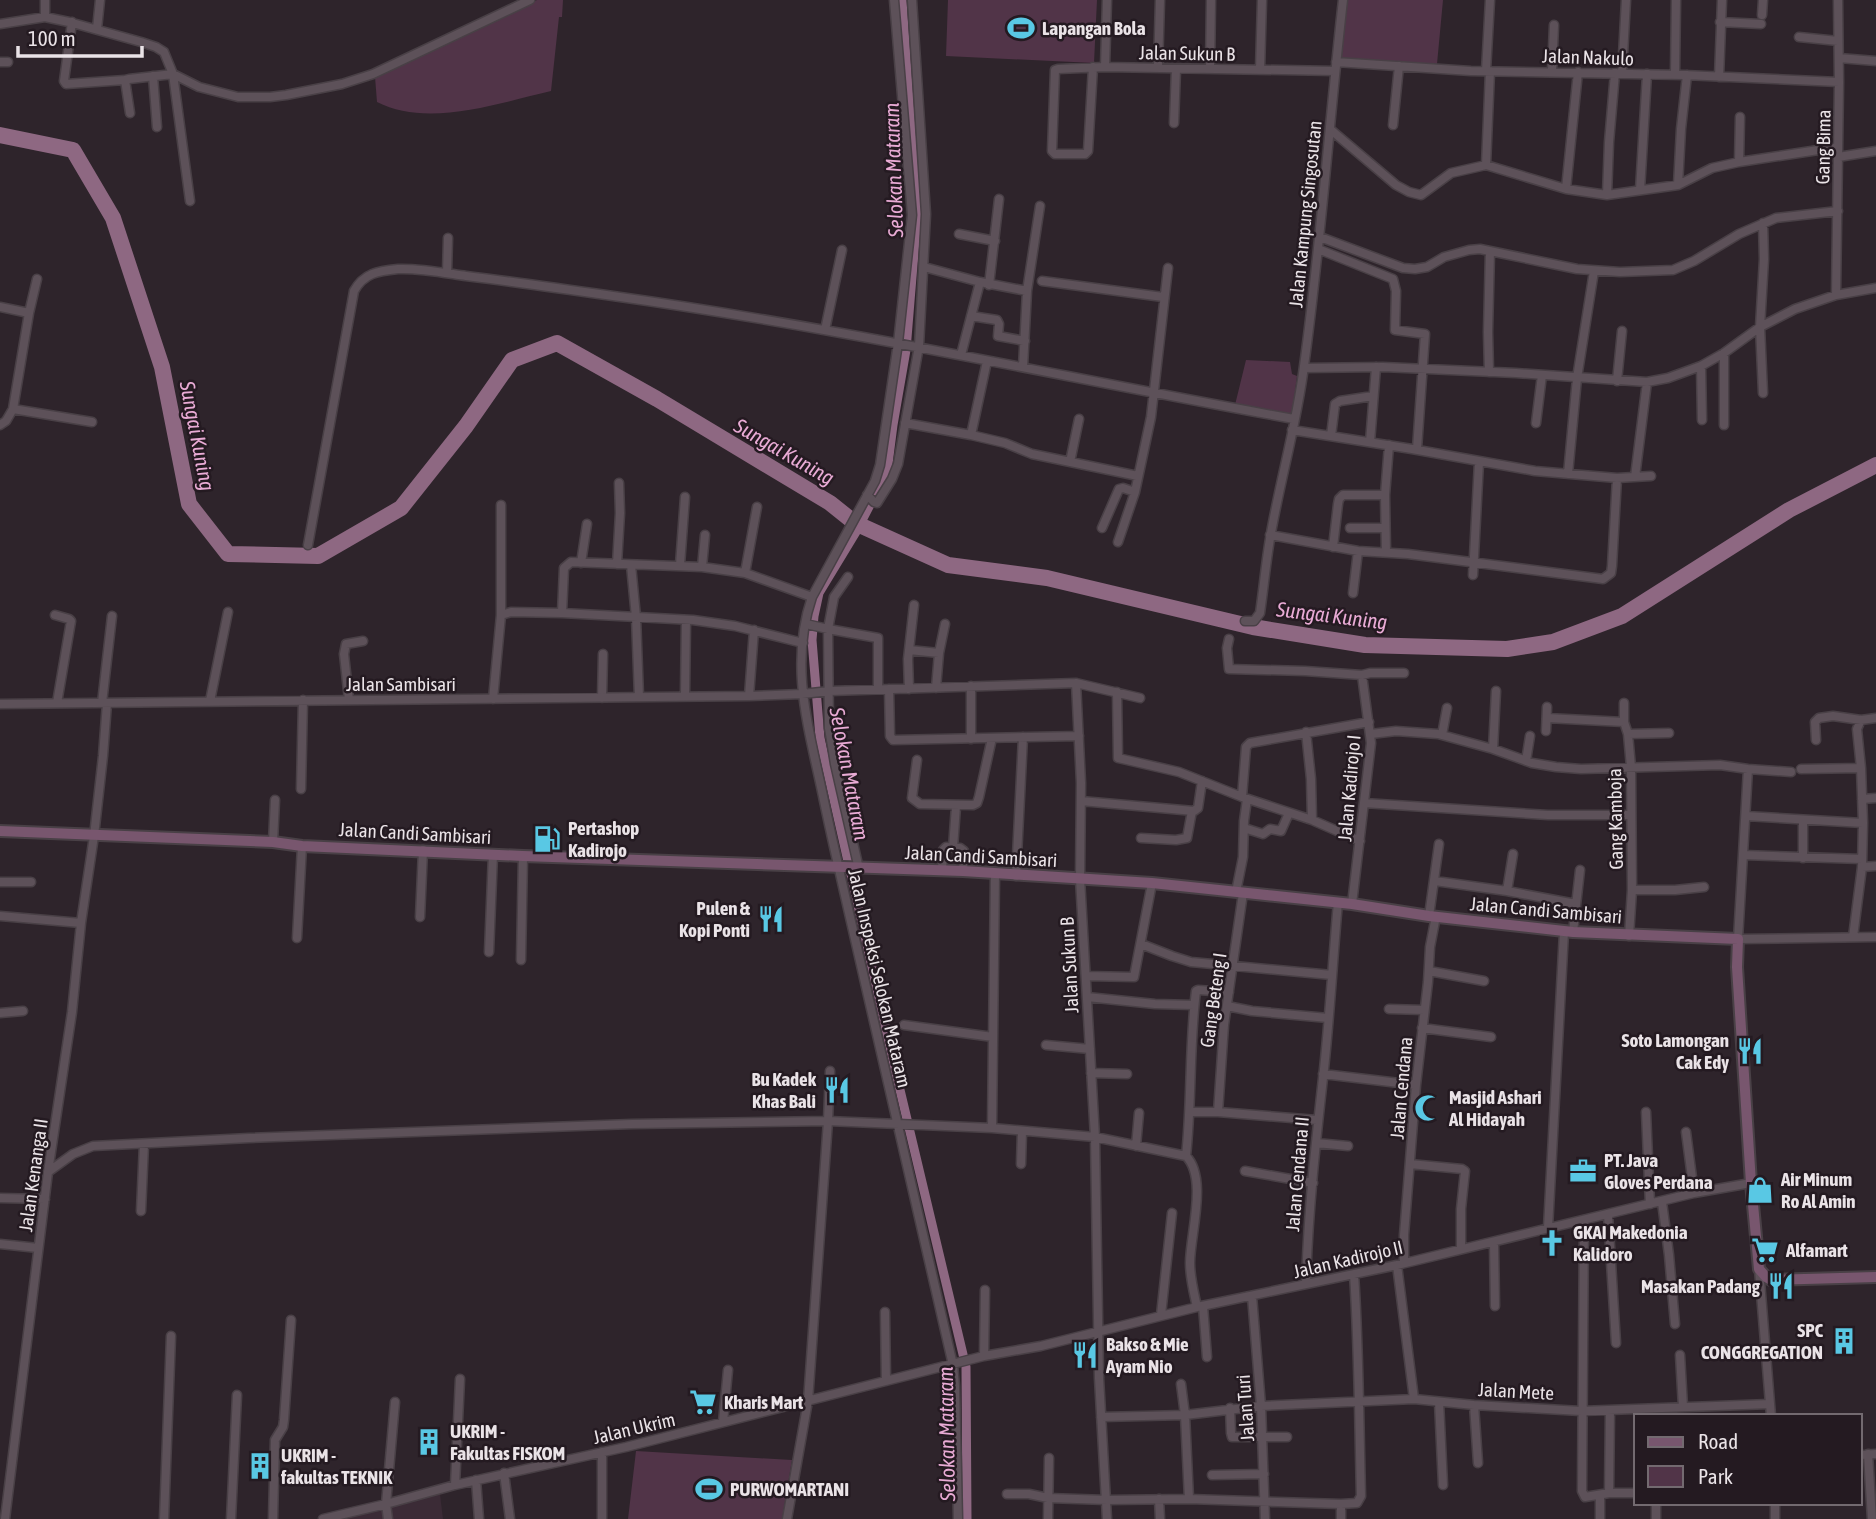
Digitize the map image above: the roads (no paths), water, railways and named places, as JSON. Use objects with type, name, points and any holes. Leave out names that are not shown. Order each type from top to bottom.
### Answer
[{"type":"street","points":[[45,0],[45,17]]},
{"type":"street","points":[[97,29],[100,0]]},
{"type":"street","points":[[72,22],[64,80],[66,85],[173,74],[199,87],[238,97],[270,97],[373,74],[530,0]]},
{"type":"street","name":"Jalan Inspeksi Selokan Mataram","points":[[894,0],[912,215],[900,343],[880,465],[869,498],[812,597],[803,643],[805,694],[808,730],[956,1364],[958,1519]]},
{"type":"street","points":[[869,498],[877,503],[898,464],[917,346],[924,267],[926,214],[912,0]]},
{"type":"street","points":[[1105,67],[1107,0]]},
{"type":"street","points":[[1158,68],[1160,0]]},
{"type":"street","points":[[1210,69],[1211,0]]},
{"type":"street","points":[[1260,69],[1262,0]]},
{"type":"street","name":"Jalan Kampung Singosutan","points":[[1245,621],[1254,621],[1260,613],[1270,535],[1304,368],[1320,237],[1343,0]]},
{"type":"street","points":[[1486,165],[1490,0]]},
{"type":"street","points":[[1608,195],[1609,142],[1626,0]]},
{"type":"street","points":[[1675,75],[1676,0]]},
{"type":"street","points":[[1719,77],[1722,0]]},
{"type":"street","points":[[1720,22],[1761,19],[1763,0]]},
{"type":"street","name":"Gang Bima","points":[[1836,295],[1838,0]]},
{"type":"street","points":[[0,24],[45,17],[97,29],[156,47],[164,52],[173,74],[190,201]]},
{"type":"street","points":[[1552,71],[1554,25]]},
{"type":"street","points":[[1799,37],[1838,41]]},
{"type":"street","points":[[1839,58],[1876,61]]},
{"type":"street","name":"Jalan Sukun B","points":[[1093,67],[1088,151],[1085,155],[1055,154],[1052,151],[1055,71],[1058,69],[1093,67],[1260,69],[1335,66]]},
{"type":"street","name":"Jalan Nakulo","points":[[1335,66],[1687,75],[1839,82]]},
{"type":"street","points":[[1393,125],[1399,66]]},
{"type":"street","points":[[1174,123],[1176,69]]},
{"type":"street","points":[[1566,189],[1578,72]]},
{"type":"street","points":[[1640,190],[1647,74]]},
{"type":"street","points":[[1678,184],[1687,75]]},
{"type":"street","points":[[153,76],[157,127]]},
{"type":"street","points":[[125,80],[130,113]]},
{"type":"street","points":[[1739,162],[1740,117]]},
{"type":"street","points":[[1331,130],[1396,185],[1421,195],[1451,173],[1486,165],[1566,189],[1608,195],[1678,184],[1712,168],[1739,162],[1838,147]]},
{"type":"street","points":[[1838,157],[1876,151]]},
{"type":"street","points":[[961,355],[971,316],[985,283],[995,241],[999,199]]},
{"type":"street","points":[[1023,367],[1027,290],[1040,206]]},
{"type":"street","points":[[1320,237],[1403,268],[1427,267],[1444,257],[1469,250],[1490,251],[1594,271],[1673,270],[1694,261],[1739,234],[1776,218],[1838,211]]},
{"type":"street","points":[[1763,223],[1760,327],[1763,393]]},
{"type":"street","points":[[958,234],[995,241]]},
{"type":"street","points":[[447,273],[449,238]]},
{"type":"street","points":[[1318,249],[1393,279],[1396,291],[1395,330],[1425,334],[1417,449]]},
{"type":"street","points":[[825,330],[842,250]]},
{"type":"street","points":[[1489,372],[1490,251]]},
{"type":"street","points":[[924,267],[985,283],[1027,290]]},
{"type":"street","points":[[1118,541],[1135,492],[1151,417],[1168,268]]},
{"type":"street","points":[[308,545],[354,291],[360,279],[371,274],[399,269],[447,273],[680,305],[917,346],[1294,419]]},
{"type":"street","points":[[1568,474],[1577,378],[1594,271]]},
{"type":"street","points":[[0,425],[13,410],[37,279]]},
{"type":"street","points":[[1042,281],[1163,297]]},
{"type":"street","points":[[1304,368],[1376,367],[1647,382],[1668,378],[1701,366],[1760,327],[1795,309],[1836,295],[1876,288]]},
{"type":"street","points":[[0,307],[29,313]]},
{"type":"street","points":[[971,316],[997,320],[998,336],[1025,341]]},
{"type":"street","points":[[1617,381],[1622,331]]},
{"type":"street","points":[[1724,353],[1724,425]]},
{"type":"street","points":[[971,435],[987,361]]},
{"type":"street","points":[[1701,366],[1702,420]]},
{"type":"street","points":[[1370,442],[1376,367]]},
{"type":"street","points":[[1536,423],[1542,375]]},
{"type":"street","points":[[1636,477],[1647,382]]},
{"type":"street","points":[[1331,436],[1335,404],[1373,396]]},
{"type":"street","points":[[13,410],[92,422]]},
{"type":"street","points":[[1070,461],[1079,419]]},
{"type":"street","points":[[905,423],[971,435],[1005,443],[1032,454],[1138,476]]},
{"type":"street","points":[[1292,430],[1417,449],[1479,462],[1568,474],[1617,478],[1651,476]]},
{"type":"street","points":[[1386,552],[1385,495],[1389,445]]},
{"type":"street","points":[[1473,575],[1479,462]]},
{"type":"street","points":[[1270,535],[1359,551],[1473,561],[1598,579],[1611,573],[1617,478]]},
{"type":"street","points":[[617,564],[620,483]]},
{"type":"street","points":[[1102,528],[1119,489],[1135,492]]},
{"type":"street","points":[[1333,547],[1340,497],[1385,495]]},
{"type":"street","points":[[680,565],[685,497]]},
{"type":"street","points":[[493,699],[501,615],[501,505]]},
{"type":"street","points":[[746,573],[757,507]]},
{"type":"street","points":[[581,563],[587,524]]},
{"type":"street","points":[[1350,528],[1385,528]]},
{"type":"street","points":[[702,567],[705,535]]},
{"type":"street","points":[[1353,593],[1359,551]]},
{"type":"street","points":[[562,613],[564,568],[568,563],[680,565],[746,573],[812,597]]},
{"type":"street","points":[[631,565],[639,697]]},
{"type":"street","points":[[848,577],[834,597],[823,628],[825,692],[835,764],[858,869]]},
{"type":"street","points":[[909,689],[909,650],[914,605]]},
{"type":"street","points":[[210,701],[228,612]]},
{"type":"street","points":[[501,615],[511,612],[562,613],[686,620],[735,626],[803,643]]},
{"type":"street","points":[[55,615],[71,621],[57,703]]},
{"type":"street","name":"Jalan Kenanga II","points":[[5,1519],[38,1248],[94,836],[103,756],[112,616]]},
{"type":"street","points":[[685,695],[686,620]]},
{"type":"street","points":[[807,624],[878,638],[878,689]]},
{"type":"street","points":[[936,688],[945,624]]},
{"type":"street","points":[[749,696],[754,630]]},
{"type":"street","points":[[1228,639],[1229,669],[1362,675],[1404,673]]},
{"type":"street","points":[[349,700],[344,654],[346,644],[363,641]]},
{"type":"street","points":[[909,650],[939,653]]},
{"type":"street","points":[[601,698],[603,654]]},
{"type":"street","name":"Jalan Kadirojo I","points":[[1352,904],[1371,734],[1362,675]]},
{"type":"street","points":[[805,694],[1076,683],[1140,698]]},
{"type":"street","name":"Jalan Sukun B","points":[[1076,683],[1081,801],[1080,879],[1095,1137],[1101,1417],[1107,1519]]},
{"type":"street","points":[[971,686],[971,738]]},
{"type":"street","points":[[889,689],[890,736],[893,740],[1079,736]]},
{"type":"street","points":[[1493,749],[1496,691]]},
{"type":"street","points":[[1117,692],[1118,758],[1179,772],[1312,820],[1360,841]]},
{"type":"street","name":"Jalan Sambisari","points":[[0,704],[805,694]]},
{"type":"street","points":[[301,789],[303,700]]},
{"type":"street","name":"Gang Kamboja","points":[[1624,703],[1631,767],[1632,890],[1629,936]]},
{"type":"street","points":[[1546,731],[1547,707]]},
{"type":"street","points":[[1442,735],[1447,708]]},
{"type":"street","points":[[1546,718],[1624,722]]},
{"type":"street","points":[[1816,740],[1815,722],[1819,718],[1876,718]]},
{"type":"street","points":[[1853,937],[1862,863],[1863,799],[1857,729],[1861,720]]},
{"type":"street","points":[[1312,820],[1306,732],[1369,722]]},
{"type":"street","name":"Gang Beteng I","points":[[1218,1112],[1222,1048],[1234,964],[1243,857],[1248,744],[1306,732]]},
{"type":"street","points":[[1371,734],[1396,732],[1442,735],[1556,768],[1720,765],[1791,772]]},
{"type":"street","points":[[1628,734],[1670,733]]},
{"type":"street","points":[[1526,761],[1530,736]]},
{"type":"street","points":[[1016,876],[1023,737]]},
{"type":"street","points":[[917,760],[912,798],[914,801],[920,804],[973,806],[977,803],[987,768],[992,738]]},
{"type":"street","points":[[1801,769],[1861,768]]},
{"type":"street","points":[[1748,769],[1737,967],[1751,1183],[1771,1414]]},
{"type":"street","points":[[1081,801],[1196,811],[1202,781]]},
{"type":"street","points":[[1863,799],[1876,798]]},
{"type":"street","points":[[273,842],[275,800]]},
{"type":"street","points":[[1364,803],[1548,815],[1631,815]]},
{"type":"street","points":[[953,848],[956,806]]},
{"type":"street","points":[[1141,838],[1187,838],[1192,811]]},
{"type":"street","points":[[1244,828],[1264,834],[1270,829],[1283,830],[1289,813]]},
{"type":"street","points":[[1746,816],[1863,823]]},
{"type":"street","points":[[1803,820],[1803,858]]},
{"type":"street","name":"Jalan Candi Sambisari","points":[[0,831],[523,856],[942,871],[1152,883],[1338,902],[1568,932],[1738,939]]},
{"type":"street","name":"Jalan Cendana","points":[[1414,1399],[1400,1264],[1439,844]]},
{"type":"street","points":[[297,938],[302,846]]},
{"type":"street","points":[[942,871],[943,850],[946,847],[964,851],[963,872]]},
{"type":"street","points":[[420,917],[423,850]]},
{"type":"street","points":[[489,952],[493,854]]},
{"type":"street","points":[[1507,891],[1513,854]]},
{"type":"street","points":[[1743,855],[1876,866]]},
{"type":"street","points":[[521,960],[523,856]]},
{"type":"street","points":[[1548,1228],[1568,932],[1576,904],[1580,870]]},
{"type":"street","points":[[992,1128],[995,874]]},
{"type":"street","points":[[1435,881],[1576,904]]},
{"type":"street","points":[[0,882],[31,882]]},
{"type":"street","points":[[1086,976],[1134,978],[1152,883]]},
{"type":"street","points":[[1632,890],[1704,887]]},
{"type":"street","name":"Jalan Cendana II","points":[[1306,1284],[1317,1120],[1338,902]]},
{"type":"street","points":[[0,916],[81,923]]},
{"type":"street","points":[[1738,939],[1876,937]]},
{"type":"street","points":[[1141,944],[1191,962],[1332,975]]},
{"type":"street","points":[[1429,971],[1484,981]]},
{"type":"street","points":[[1207,1357],[1200,1306],[1190,1264],[1197,1203],[1192,1164],[1186,1156],[1195,1005],[1197,990],[1229,992]]},
{"type":"street","points":[[1087,997],[1195,1005]]},
{"type":"street","points":[[1227,1006],[1252,1012],[1328,1018]]},
{"type":"street","points":[[1389,1009],[1424,1010]]},
{"type":"street","points":[[0,1013],[23,1011]]},
{"type":"street","points":[[904,1025],[993,1037]]},
{"type":"street","points":[[1422,1028],[1491,1037]]},
{"type":"street","points":[[1046,1045],[1090,1049]]},
{"type":"street","points":[[787,1519],[808,1401],[830,1071]]},
{"type":"street","points":[[1323,1071],[1416,1085]]},
{"type":"street","points":[[1091,1073],[1127,1074]]},
{"type":"street","points":[[1189,1112],[1317,1120]]},
{"type":"street","points":[[1646,1112],[1650,1205]]},
{"type":"street","points":[[1136,1146],[1139,1113]]},
{"type":"street","points":[[48,1172],[82,1149],[93,1146],[632,1124],[828,1121],[992,1128],[1095,1137],[1186,1156]]},
{"type":"street","points":[[1021,1164],[1022,1131]]},
{"type":"street","points":[[1686,1132],[1693,1194]]},
{"type":"street","points":[[1316,1143],[1348,1146]]},
{"type":"street","points":[[141,1210],[144,1144]]},
{"type":"street","points":[[1410,1164],[1465,1171],[1461,1249]]},
{"type":"street","points":[[1245,1171],[1313,1183]]},
{"type":"street","name":"Jalan Kadirojo II","points":[[956,1364],[1041,1346],[1200,1306],[1400,1264],[1693,1194],[1751,1183]]},
{"type":"street","points":[[0,1198],[45,1199]]},
{"type":"street","points":[[1662,1202],[1675,1324]]},
{"type":"street","points":[[1161,1315],[1171,1213]]},
{"type":"street","points":[[1608,1214],[1616,1343]]},
{"type":"street","points":[[1584,1220],[1582,1495],[1585,1497],[1634,1493]]},
{"type":"street","points":[[1494,1243],[1495,1306]]},
{"type":"street","points":[[0,1244],[38,1248]]},
{"type":"street","points":[[1759,1269],[1771,1280],[1876,1277]]},
{"type":"street","points":[[1007,1494],[1029,1494],[1048,1499],[1357,1503],[1361,1496],[1360,1401],[1354,1274]]},
{"type":"street","points":[[984,1356],[985,1290]]},
{"type":"street","name":"Jalan Turi","points":[[1252,1296],[1261,1406],[1265,1519]]},
{"type":"street","points":[[885,1312],[886,1381]]},
{"type":"street","points":[[273,1519],[275,1440],[284,1420],[290,1320]]},
{"type":"street","points":[[164,1519],[171,1336]]},
{"type":"street","points":[[1680,1355],[1683,1407]]},
{"type":"street","name":"Jalan Ukrim","points":[[323,1519],[956,1364]]},
{"type":"street","points":[[723,1422],[728,1370]]},
{"type":"street","points":[[455,1485],[460,1379]]},
{"type":"street","points":[[1181,1384],[1189,1499]]},
{"type":"street","points":[[231,1519],[237,1395]]},
{"type":"street","name":"Jalan Mete","points":[[1101,1417],[1185,1415],[1230,1408],[1414,1399],[1474,1405],[1643,1412],[1683,1407],[1770,1404]]},
{"type":"street","points":[[388,1519],[386,1504],[394,1402]]},
{"type":"street","points":[[1439,1402],[1443,1485]]},
{"type":"street","points":[[1474,1405],[1478,1463]]},
{"type":"street","points":[[1230,1408],[1232,1437],[1287,1437]]},
{"type":"street","points":[[1609,1493],[1610,1410]]},
{"type":"street","points":[[602,1452],[602,1519]]},
{"type":"street","points":[[1868,1454],[1872,1519]]},
{"type":"street","points":[[1048,1519],[1049,1458]]},
{"type":"street","points":[[503,1474],[510,1519]]},
{"type":"street","points":[[1212,1475],[1264,1474]]},
{"type":"street","points":[[476,1480],[480,1519]]},
{"type":"street","points":[[1600,1496],[1600,1519]]},
{"type":"street","points":[[1159,1499],[1160,1519]]},
{"type":"street","points":[[1341,1504],[1341,1519]]},
{"type":"waterway","name":"Selokan Mataram","points":[[902,0],[917,216],[906,350],[887,472],[856,532],[819,593],[812,640],[820,738],[966,1367],[967,1519]]},
{"type":"waterway","name":"Sungai Kuning","points":[[0,135],[73,150],[113,218],[162,367],[189,504],[228,554],[318,556],[401,508],[466,426],[512,360],[557,343],[657,399],[830,503],[855,523],[948,565],[1047,578],[1253,627],[1365,645],[1507,649],[1553,642],[1622,616],[1789,510],[1876,465]]},
{"type":"place","name":"Lapangan Bola","points":[[1021,28]]},
{"type":"place","name":"Pertashop Kadirojo","points":[[547,839]]},
{"type":"place","name":"Pulen & Kopi Ponti","points":[[771,919]]},
{"type":"place","name":"Soto Lamongan Cak Edy","points":[[1750,1051]]},
{"type":"place","name":"Bu Kadek Khas Bali","points":[[837,1090]]},
{"type":"place","name":"Masjid Ashari Al Hidayah","points":[[1428,1108]]},
{"type":"place","name":"PT. Java Gloves Perdana","points":[[1583,1171]]},
{"type":"place","name":"Air Minum Ro Al Amin","points":[[1760,1190]]},
{"type":"place","name":"GKAI Makedonia Kalidoro","points":[[1552,1243]]},
{"type":"place","name":"Alfamart","points":[[1765,1250]]},
{"type":"place","name":"Masakan Padang","points":[[1781,1286]]},
{"type":"place","name":"SPC CONGGREGATION","points":[[1844,1341]]},
{"type":"place","name":"Bakso & Mie Ayam Nio","points":[[1085,1355]]},
{"type":"place","name":"Kharis Mart","points":[[703,1402]]},
{"type":"place","name":"UKRIM - Fakultas FISKOM","points":[[429,1442]]},
{"type":"place","name":"UKRIM - fakultas TEKNIK","points":[[260,1466]]},
{"type":"place","name":"PURWOMARTANI","points":[[709,1489]]}]
